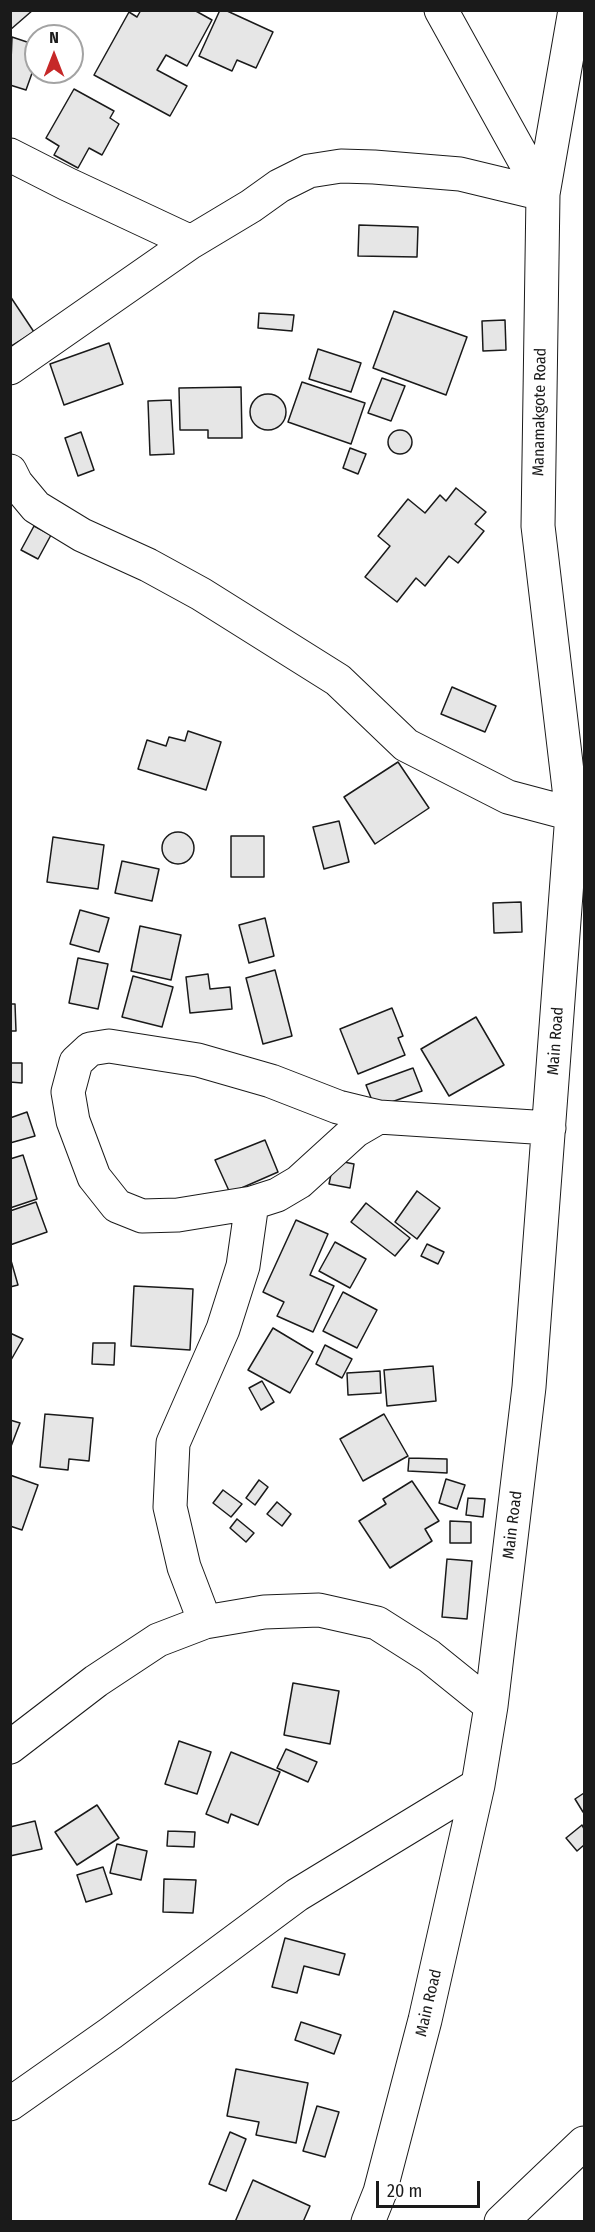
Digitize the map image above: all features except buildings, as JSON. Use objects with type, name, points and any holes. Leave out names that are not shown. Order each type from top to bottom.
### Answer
[{"type":"street","points":[[441,10],[543,194]]},
{"type":"street","name":"Manamakgote Road","points":[[575,10],[543,194],[538,526],[578,814]]},
{"type":"street","points":[[10,155],[191,242]]},
{"type":"street","points":[[10,368],[191,242],[279,186],[309,171],[341,166],[374,166],[460,174],[543,194]]},
{"type":"street","points":[[10,471],[16,483],[36,507],[82,535],[148,565],[201,594],[338,680],[406,745],[508,797],[578,814]]},
{"type":"street","name":"Main Road","points":[[369,2222],[380,2192],[426,2020],[478,1785],[491,1706],[529,1387],[549,1128],[578,814]]},
{"type":"street","points":[[379,1118],[355,1131],[299,1182],[277,1195],[252,1203],[178,1215],[142,1216],[117,1206],[94,1178],[72,1121],[68,1092],[76,1062],[90,1049],[109,1046],[198,1060],[271,1081],[338,1107],[379,1118],[549,1128]]},
{"type":"street","points":[[205,1622],[184,1568],[170,1507],[173,1443],[223,1329],[243,1266],[252,1203]]},
{"type":"street","points":[[10,1747],[96,1681],[158,1640],[205,1622],[264,1612],[319,1610],[377,1623],[429,1656],[491,1706]]},
{"type":"street","points":[[10,2104],[111,2033],[297,1895],[478,1785]]},
{"type":"street","points":[[501,2222],[585,2143]]}]
